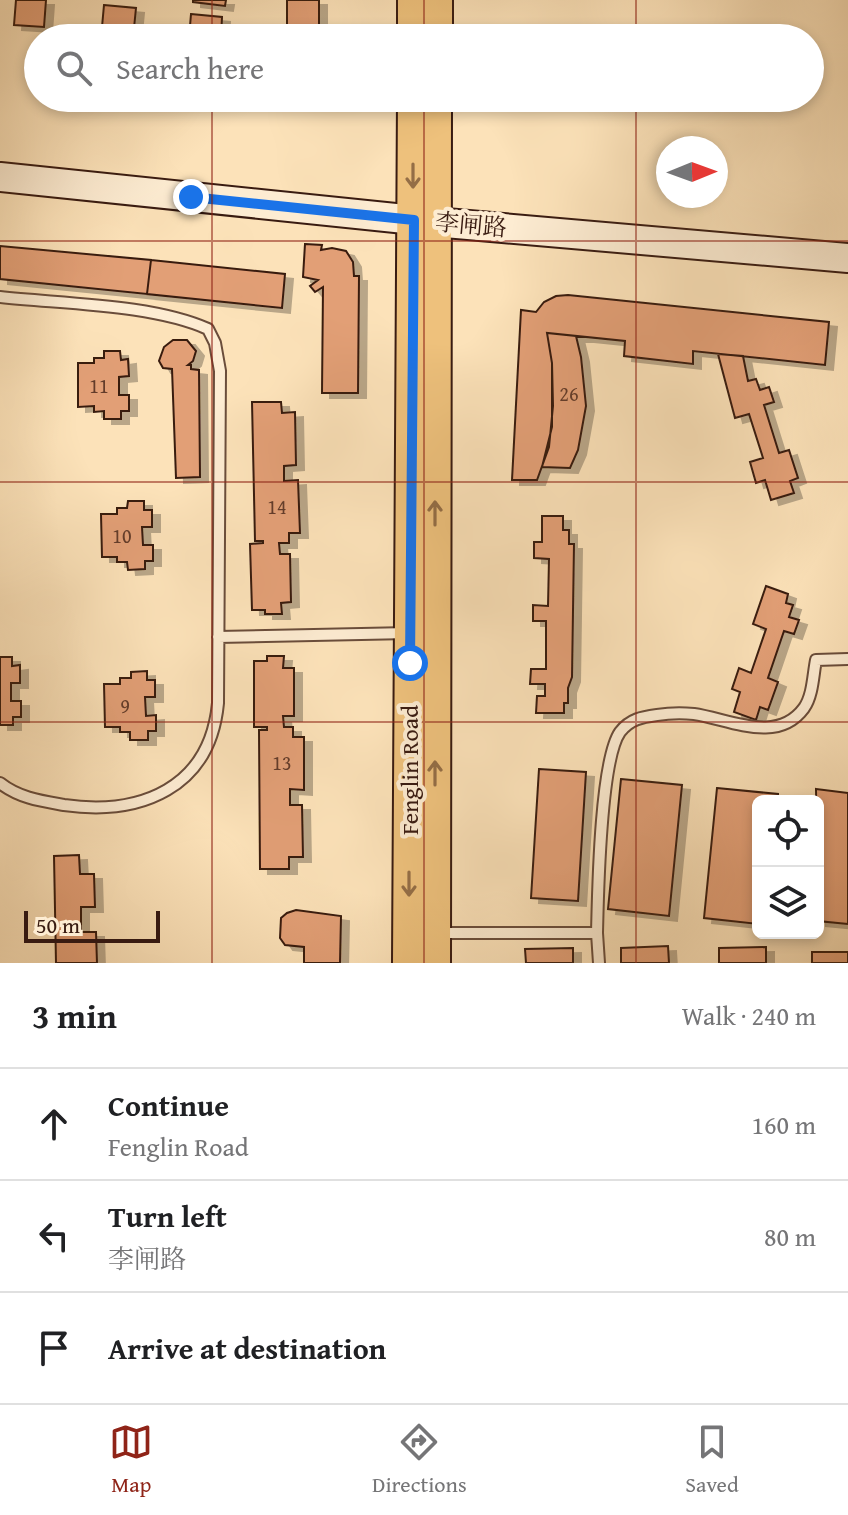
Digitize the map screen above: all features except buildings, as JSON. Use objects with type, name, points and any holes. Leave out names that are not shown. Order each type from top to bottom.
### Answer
[{"type":"main road","points":[[413,0],[413,24]]},
{"type":"main road","points":[[437,0],[437,24]]},
{"type":"main road","name":"Fenglin Road","points":[[414,112],[424,221],[435,948]]},
{"type":"main road","name":"Fenglin Road","points":[[408,963],[411,633],[424,221],[435,112]]},
{"type":"street","name":"李闸路","points":[[0,177],[424,221],[848,258]]},
{"type":"lane","points":[[0,297],[158,313],[190,321],[208,329],[215,343],[220,371],[216,728],[208,749],[174,787],[151,800],[93,809],[36,801],[11,792],[0,783]]},
{"type":"lane","points":[[218,637],[411,633]]},
{"type":"lane","points":[[599,963],[597,933],[605,797],[611,755],[619,733],[633,719],[672,713],[741,726],[761,728],[778,725],[804,708],[816,660],[848,659]]},
{"type":"lane","points":[[435,948],[597,933]]},
{"type":"route","points":[[191,197],[414,220],[410,663]]}]
